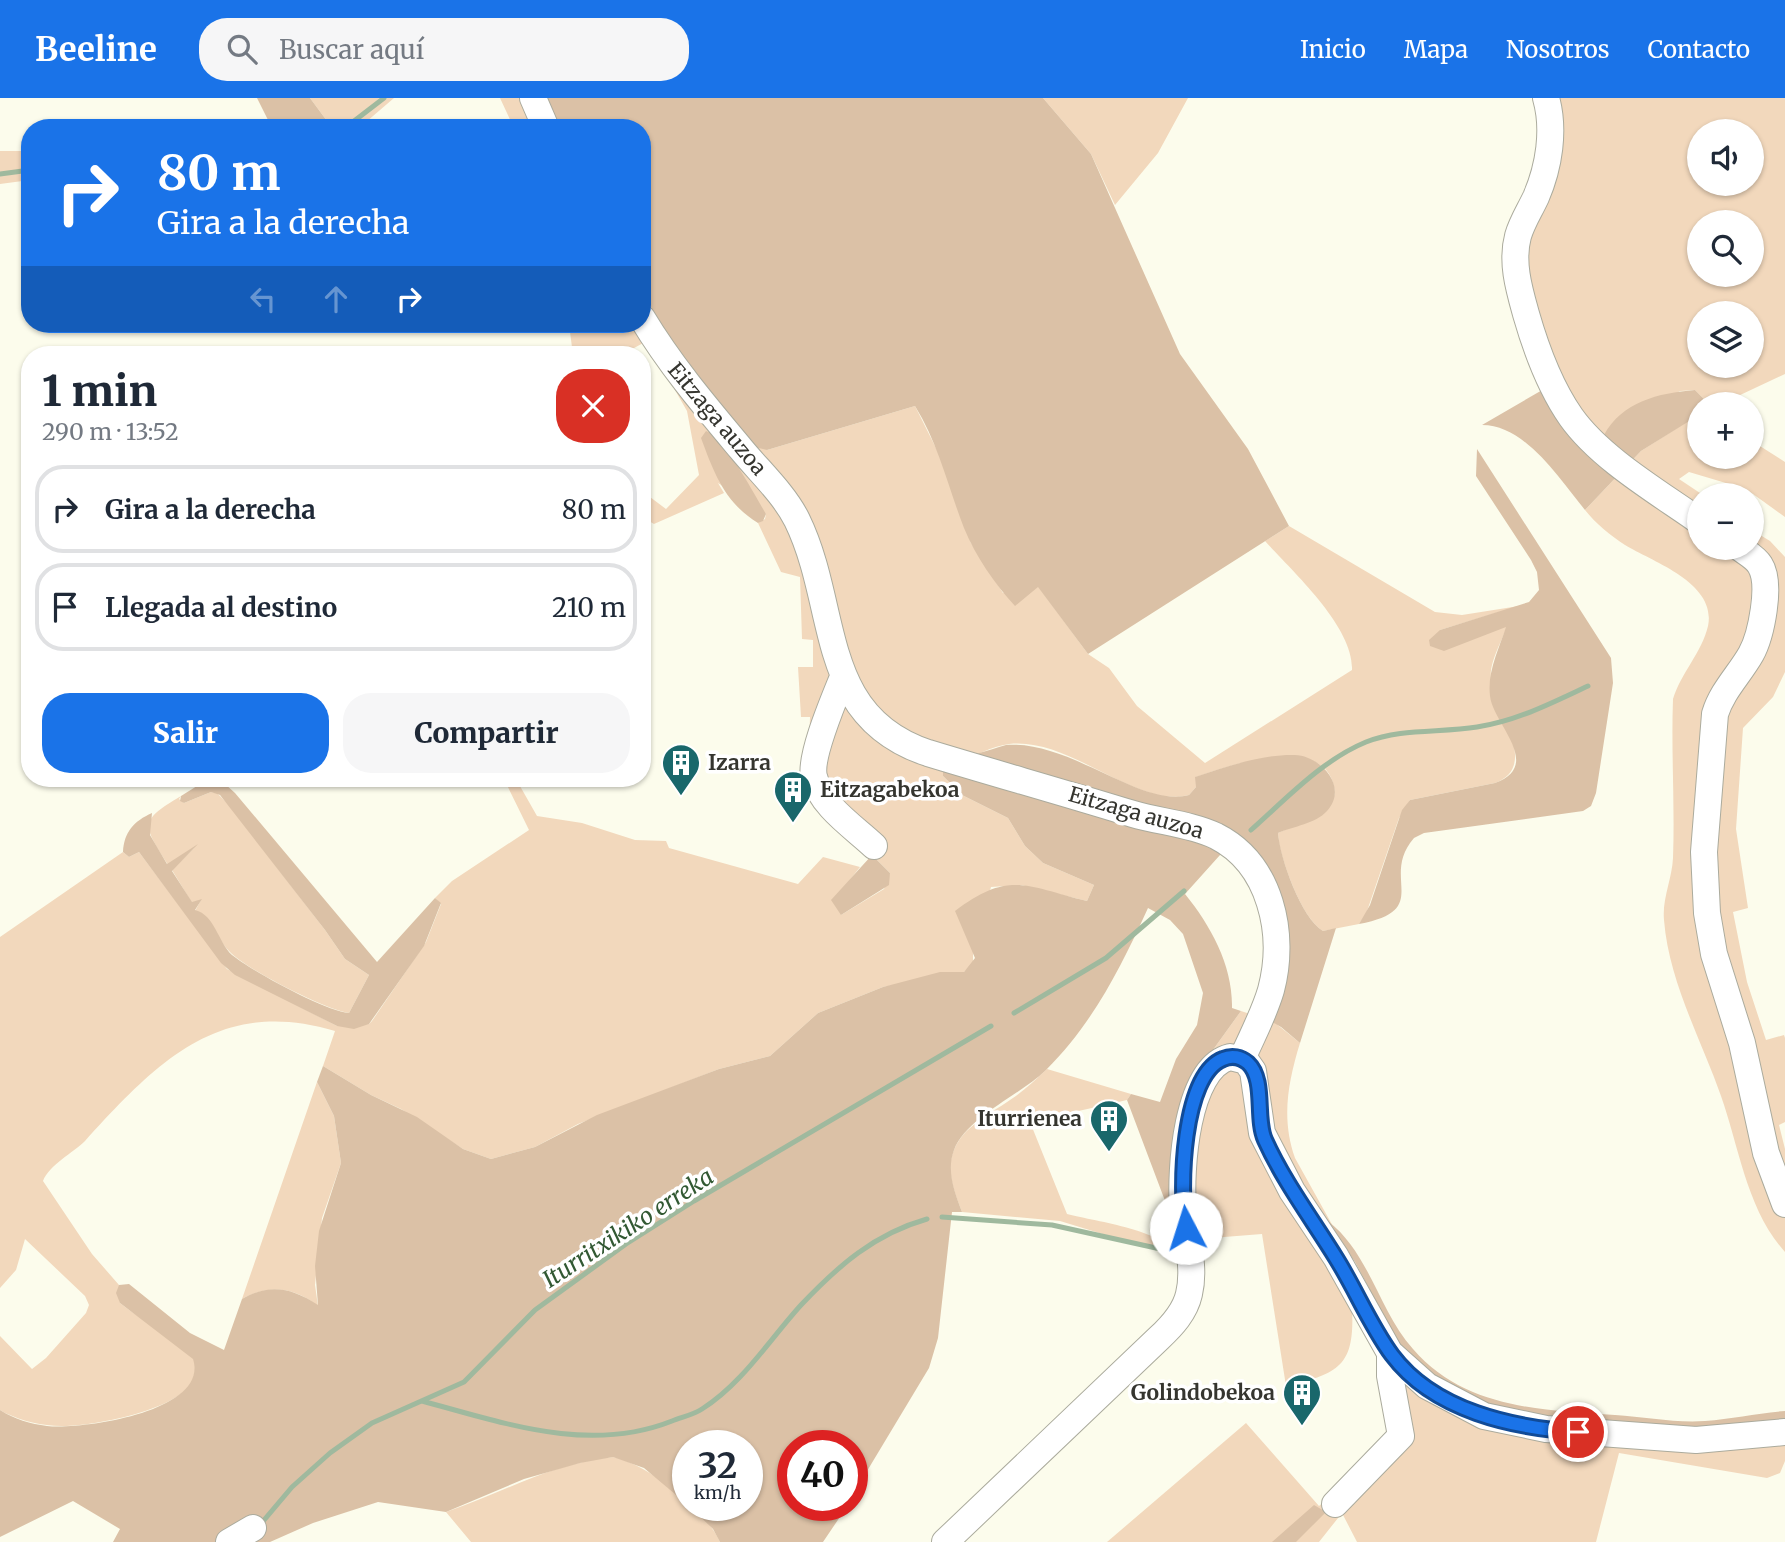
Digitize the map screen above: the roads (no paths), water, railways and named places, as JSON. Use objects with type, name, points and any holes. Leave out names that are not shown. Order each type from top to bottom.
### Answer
[{"type":"street","points":[[533,98],[542,119]]},
{"type":"street","points":[[1546,98],[1551,125],[1548,153],[1539,190],[1520,229],[1515,256],[1520,289],[1532,332],[1558,394],[1582,430],[1687,512]]},
{"type":"street","name":"Eitzaga auzoa","points":[[651,332],[680,378],[795,516],[811,556],[843,677],[853,698],[870,720],[901,743],[1154,820],[1206,832],[1246,858],[1262,881],[1269,901],[1276,950],[1267,1001],[1242,1059]]},
{"type":"street","points":[[1754,560],[1762,567],[1765,583],[1763,610],[1754,648],[1723,694],[1715,714],[1703,872],[1714,954],[1735,1018],[1766,1153],[1785,1204]]},
{"type":"street","points":[[843,677],[826,721],[813,774],[830,805],[874,846]]},
{"type":"street","points":[[945,1542],[1160,1338],[1183,1310],[1191,1284],[1182,1191],[1185,1145],[1193,1110],[1211,1067],[1225,1058],[1242,1059],[1253,1071],[1260,1127],[1273,1157],[1390,1353],[1416,1378],[1443,1396],[1483,1416],[1513,1424],[1689,1440],[1785,1432]]},
{"type":"street","points":[[1335,1504],[1401,1436],[1390,1376],[1390,1353]]},
{"type":"street","points":[[229,1542],[253,1528]]},
{"type":"waterway","points":[[357,119],[384,98]]},
{"type":"waterway","points":[[0,174],[21,171]]},
{"type":"waterway","name":"Iturritxikiko erreka","points":[[1251,830],[1319,770],[1366,742],[1393,735],[1492,724],[1534,711],[1588,686]]},
{"type":"waterway","name":"Iturritxikiko erreka","points":[[1014,1013],[1106,958],[1184,891]]},
{"type":"waterway","name":"Iturritxikiko erreka","points":[[259,1526],[292,1487],[330,1453],[372,1423],[464,1382],[535,1310],[626,1244],[991,1026]]},
{"type":"waterway","points":[[942,1217],[1052,1225],[1174,1252]]},
{"type":"waterway","points":[[422,1401],[515,1426],[578,1435],[641,1431],[691,1414],[702,1409],[730,1387],[801,1305],[843,1265],[890,1233],[927,1219]]},
{"type":"place","name":"Izarra","points":[[681,797]]},
{"type":"place","name":"Eitzagabekoa","points":[[793,824]]},
{"type":"place","name":"Iturrienea","points":[[1109,1153]]},
{"type":"place","name":"Golindobekoa","points":[[1302,1427]]}]
